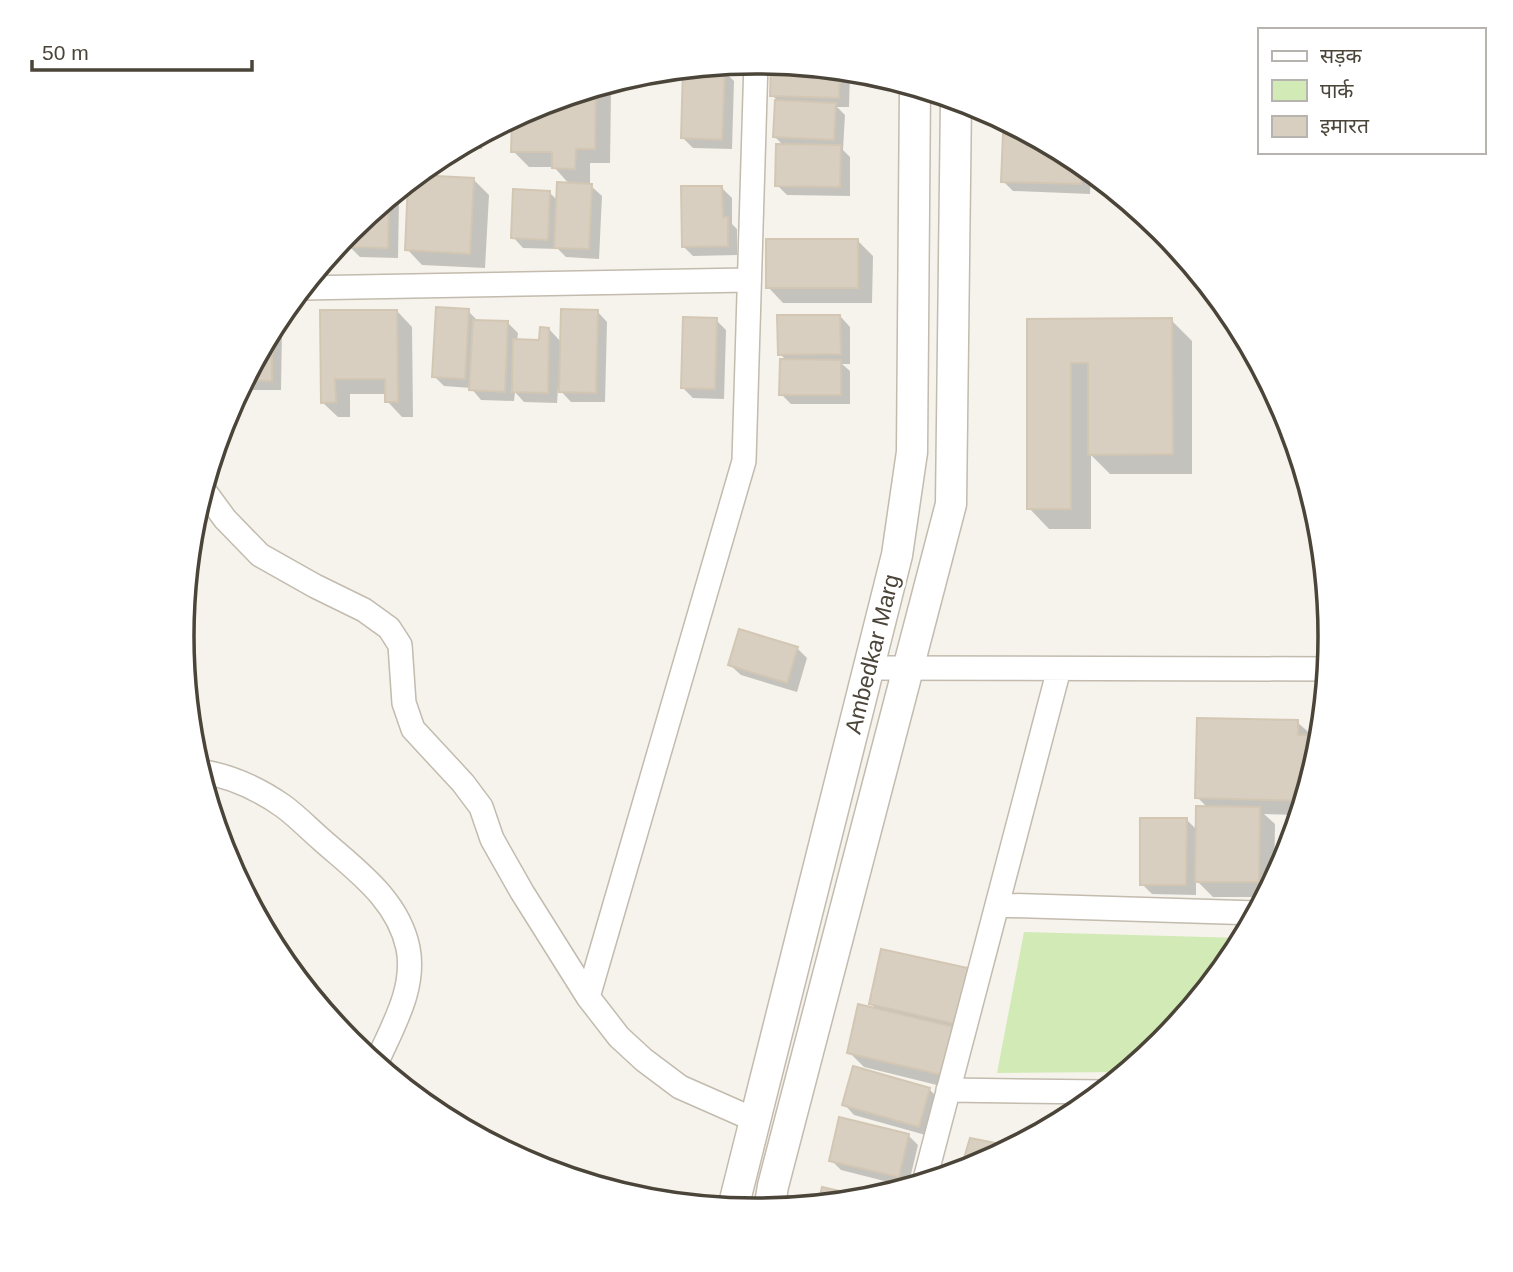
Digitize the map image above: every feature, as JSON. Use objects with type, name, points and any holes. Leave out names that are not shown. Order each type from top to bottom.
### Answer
[{"type":"street","points":[[588,997],[744,461],[756,74]]},
{"type":"street","name":"Ambedkar Marg","points":[[736,1197],[897,555],[912,452],[915,97]]},
{"type":"street","name":"Ambedkar Marg","points":[[771,1198],[951,504],[956,110]]},
{"type":"street","points":[[315,288],[748,280]]},
{"type":"street","points":[[211,500],[225,519],[260,555],[364,610],[389,628],[400,645],[404,703],[412,729],[463,783],[481,807],[492,839],[588,997],[620,1037],[680,1087],[755,1119]]},
{"type":"street","points":[[868,668],[1318,669]]},
{"type":"street","points":[[927,1172],[1059,669]]},
{"type":"street","points":[[211,774],[232,780],[283,806],[366,879],[394,911],[408,947],[410,975],[406,996],[380,1054]]},
{"type":"street","points":[[997,905],[1246,913]]},
{"type":"street","points":[[948,1090],[1086,1092]]},
{"type":"green space","points":[[1024,932],[1231,938],[1179,1007],[1154,1034],[1111,1072],[997,1073]]},
{"type":"building","points":[[771,74],[840,80],[839,98],[770,96]]},
{"type":"building","points":[[725,75],[722,140],[681,138],[683,78]]},
{"type":"building","points":[[596,97],[595,149],[576,149],[575,169],[552,168],[552,152],[511,152],[512,130],[541,116]]},
{"type":"building","points":[[775,100],[836,103],[834,140],[773,137]]},
{"type":"building","points":[[1003,134],[1009,134],[1038,149],[1081,177],[1081,184],[1001,182]]},
{"type":"building","points":[[776,144],[841,145],[840,187],[775,186]]},
{"type":"building","points":[[433,176],[474,178],[470,254],[405,250],[407,195]]},
{"type":"building","points":[[557,182],[592,184],[589,249],[554,248]]},
{"type":"building","points":[[681,186],[722,186],[723,217],[728,217],[728,246],[682,247]]},
{"type":"building","points":[[513,189],[550,191],[548,240],[511,238]]},
{"type":"building","points":[[389,211],[388,248],[351,247]]},
{"type":"building","points":[[766,239],[858,239],[858,288],[766,288]]},
{"type":"building","points":[[436,307],[469,309],[465,379],[432,377]]},
{"type":"building","points":[[561,309],[598,310],[596,393],[559,392]]},
{"type":"building","points":[[320,310],[397,310],[398,402],[385,402],[385,379],[335,379],[336,402],[321,403]]},
{"type":"building","points":[[777,315],[840,315],[841,354],[778,355]]},
{"type":"building","points":[[683,317],[717,318],[715,389],[681,388]]},
{"type":"building","points":[[1172,318],[1173,454],[1088,455],[1088,363],[1071,363],[1071,509],[1027,509],[1027,319]]},
{"type":"building","points":[[473,320],[508,321],[505,392],[469,390]]},
{"type":"building","points":[[540,327],[549,328],[548,393],[512,392],[513,339],[539,340]]},
{"type":"building","points":[[272,350],[272,381],[256,380]]},
{"type":"building","points":[[780,359],[841,360],[841,395],[779,395]]},
{"type":"building","points":[[739,629],[798,647],[787,683],[728,665]]},
{"type":"building","points":[[1197,718],[1298,720],[1298,735],[1310,735],[1294,801],[1195,798]]},
{"type":"building","points":[[1196,806],[1260,807],[1259,882],[1195,882]]},
{"type":"building","points":[[1140,818],[1187,818],[1186,885],[1140,885]]},
{"type":"building","points":[[881,949],[972,969],[960,1025],[869,1004]]},
{"type":"building","points":[[858,1004],[954,1027],[942,1075],[847,1053]]},
{"type":"building","points":[[853,1066],[930,1088],[919,1127],[842,1105]]},
{"type":"building","points":[[839,1117],[909,1134],[899,1177],[829,1161]]},
{"type":"building","points":[[970,1138],[998,1143],[972,1156],[964,1159]]},
{"type":"building","points":[[822,1187],[843,1192],[830,1194],[820,1195]]}]
